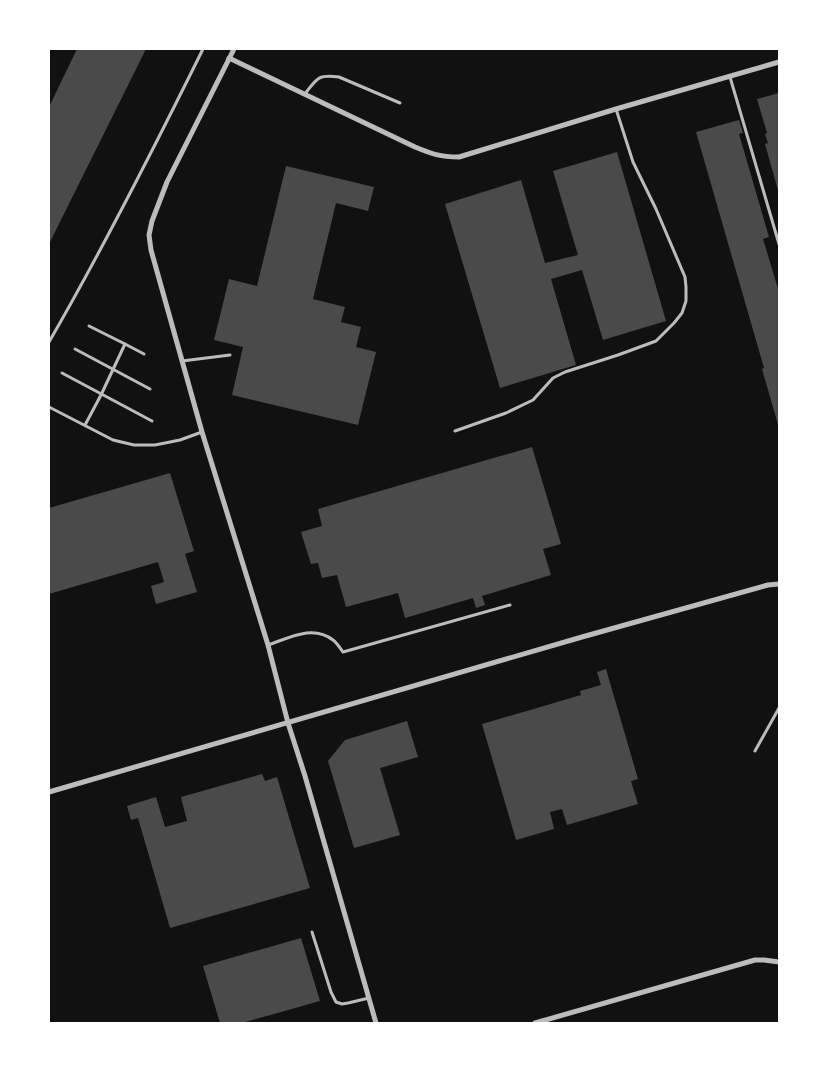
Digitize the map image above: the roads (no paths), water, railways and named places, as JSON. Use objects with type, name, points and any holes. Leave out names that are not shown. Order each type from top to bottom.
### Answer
[{"type":"street","points":[[234,49],[166,182],[154,214],[149,235],[151,250],[202,432],[268,645],[288,723],[376,1023]]},
{"type":"street","points":[[229,58],[415,147],[433,155],[446,157],[459,157],[779,62]]},
{"type":"street","points":[[49,792],[582,636],[768,585],[779,584]]},
{"type":"street","points":[[535,1023],[755,960],[779,962]]},
{"type":"lane","points":[[49,342],[88,272],[203,49]]},
{"type":"lane","points":[[305,94],[315,80],[328,75],[339,77],[400,103]]},
{"type":"lane","points":[[730,77],[779,244]]},
{"type":"lane","points":[[455,431],[506,413],[533,400],[553,378],[566,372],[656,341],[674,324],[682,313],[686,301],[685,277],[656,209],[633,162],[616,109]]},
{"type":"lane","points":[[89,326],[144,354]]},
{"type":"lane","points":[[84,425],[101,395],[124,344]]},
{"type":"lane","points":[[75,349],[150,389]]},
{"type":"lane","points":[[182,361],[230,354]]},
{"type":"lane","points":[[62,373],[152,421]]},
{"type":"lane","points":[[49,407],[113,440],[134,444],[155,445],[180,440],[202,432]]},
{"type":"lane","points":[[268,645],[315,632],[334,640],[343,652],[510,605]]},
{"type":"lane","points":[[755,752],[779,708]]},
{"type":"lane","points":[[312,932],[336,1002],[348,1004],[368,998]]}]
